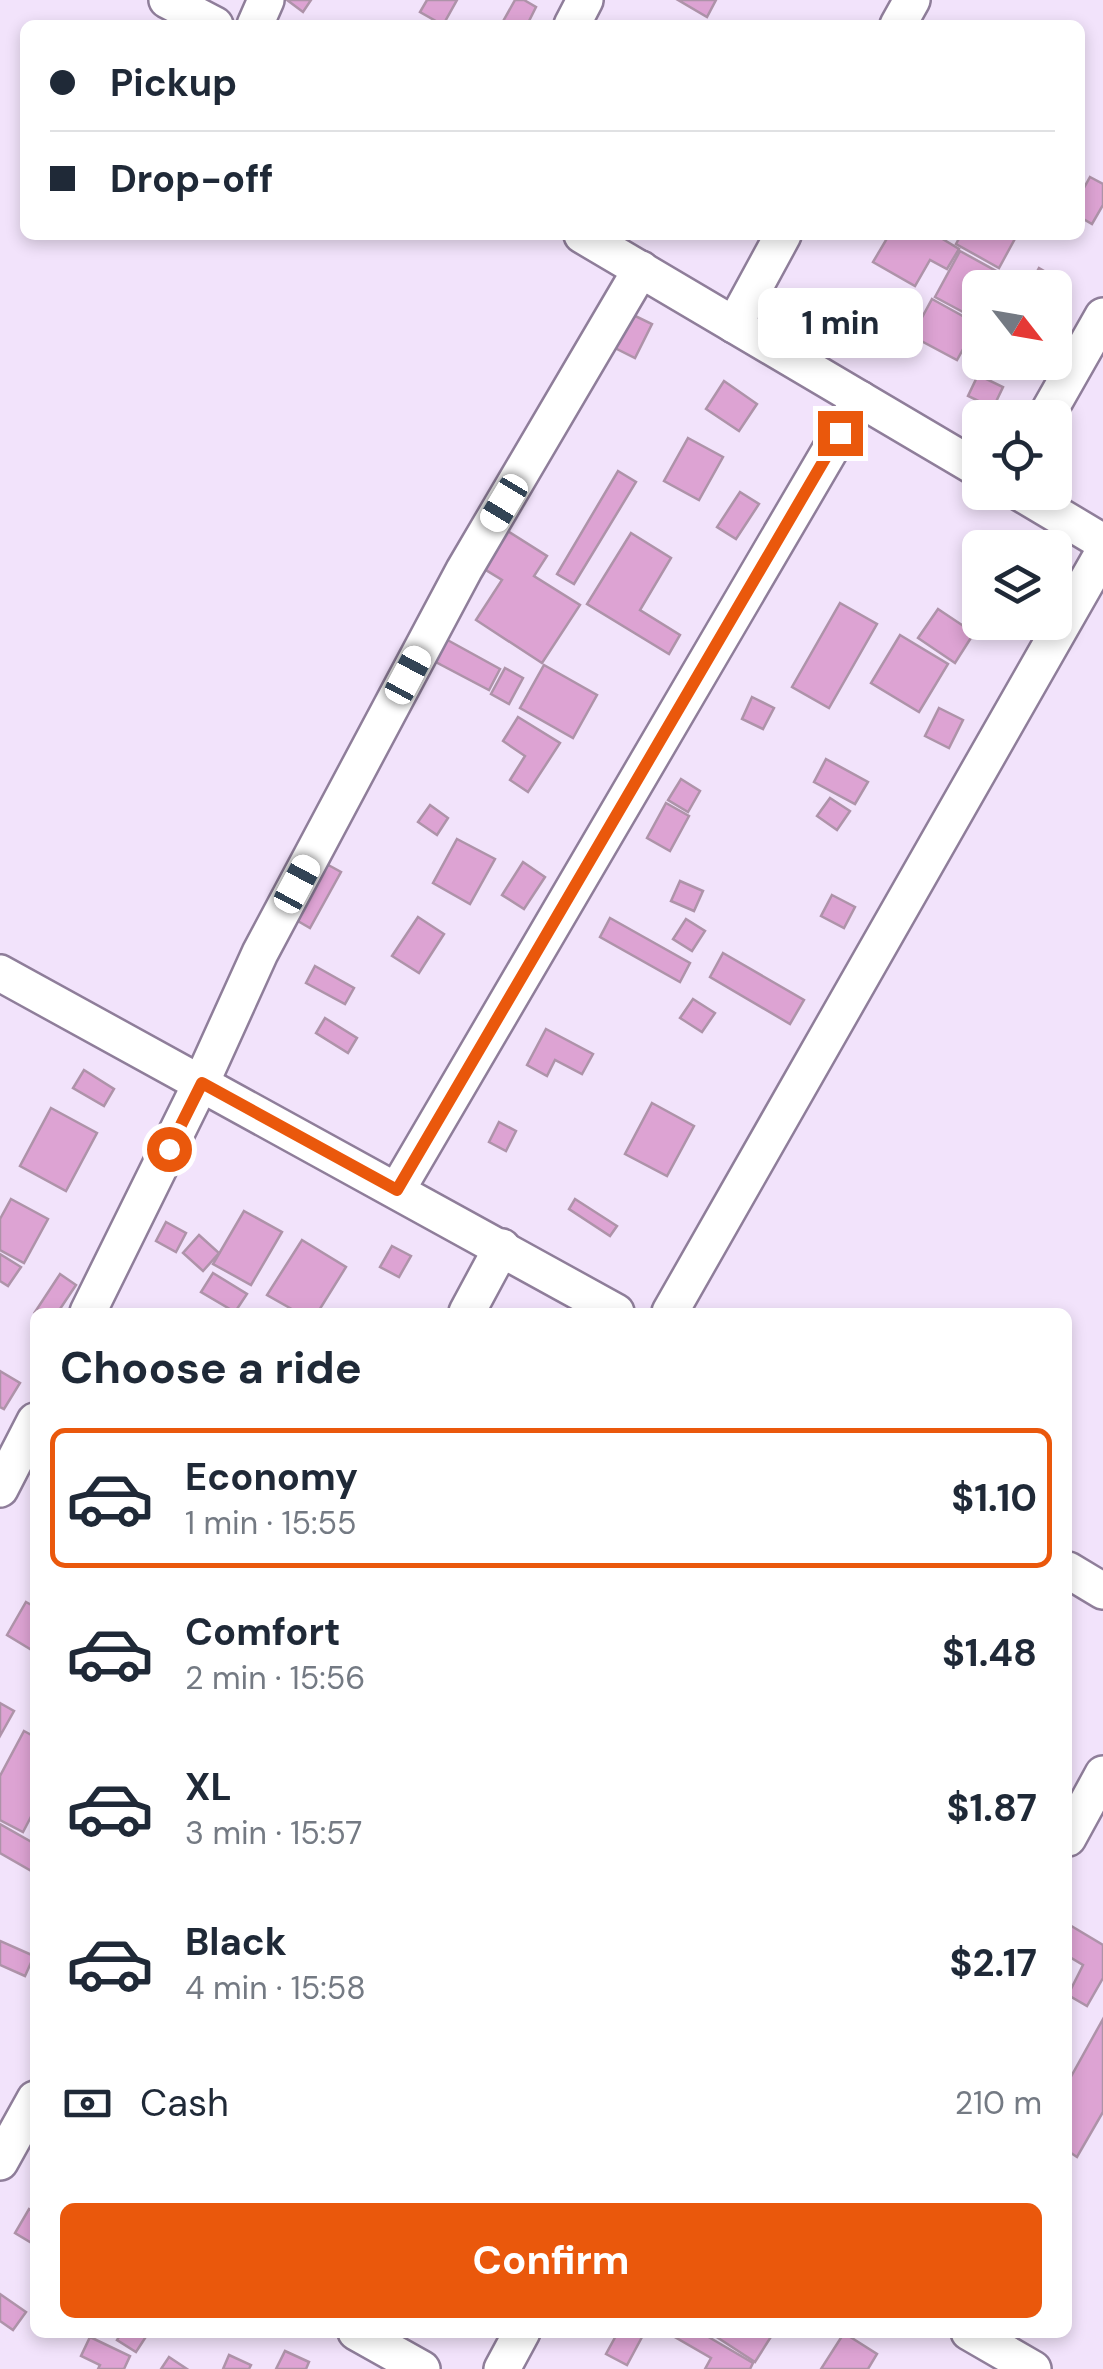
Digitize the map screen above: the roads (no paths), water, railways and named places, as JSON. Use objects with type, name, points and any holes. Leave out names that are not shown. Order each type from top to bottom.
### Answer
[{"type":"street","points":[[166,0],[204,20]]},
{"type":"street","points":[[591,240],[962,459]]},
{"type":"street","points":[[734,325],[780,240]]},
{"type":"street","points":[[90,1308],[202,1083],[260,953],[455,588],[641,269]]},
{"type":"street","points":[[1055,400],[1103,316]]},
{"type":"street","points":[[397,1190],[860,399]]},
{"type":"street","points":[[1049,510],[1103,542]]},
{"type":"street","points":[[672,1308],[1103,553]]},
{"type":"street","points":[[0,973],[609,1308]]},
{"type":"street","points":[[469,1308],[502,1247]]},
{"type":"street","points":[[13,1467],[30,1431]]},
{"type":"street","points":[[1072,1572],[1103,1590]]},
{"type":"street","points":[[1072,1831],[1103,1774]]},
{"type":"street","points":[[12,2147],[30,2109]]},
{"type":"street","points":[[367,2338],[422,2369]]},
{"type":"street","points":[[502,2369],[519,2338]]},
{"type":"street","points":[[979,2338],[1033,2369]]}]
